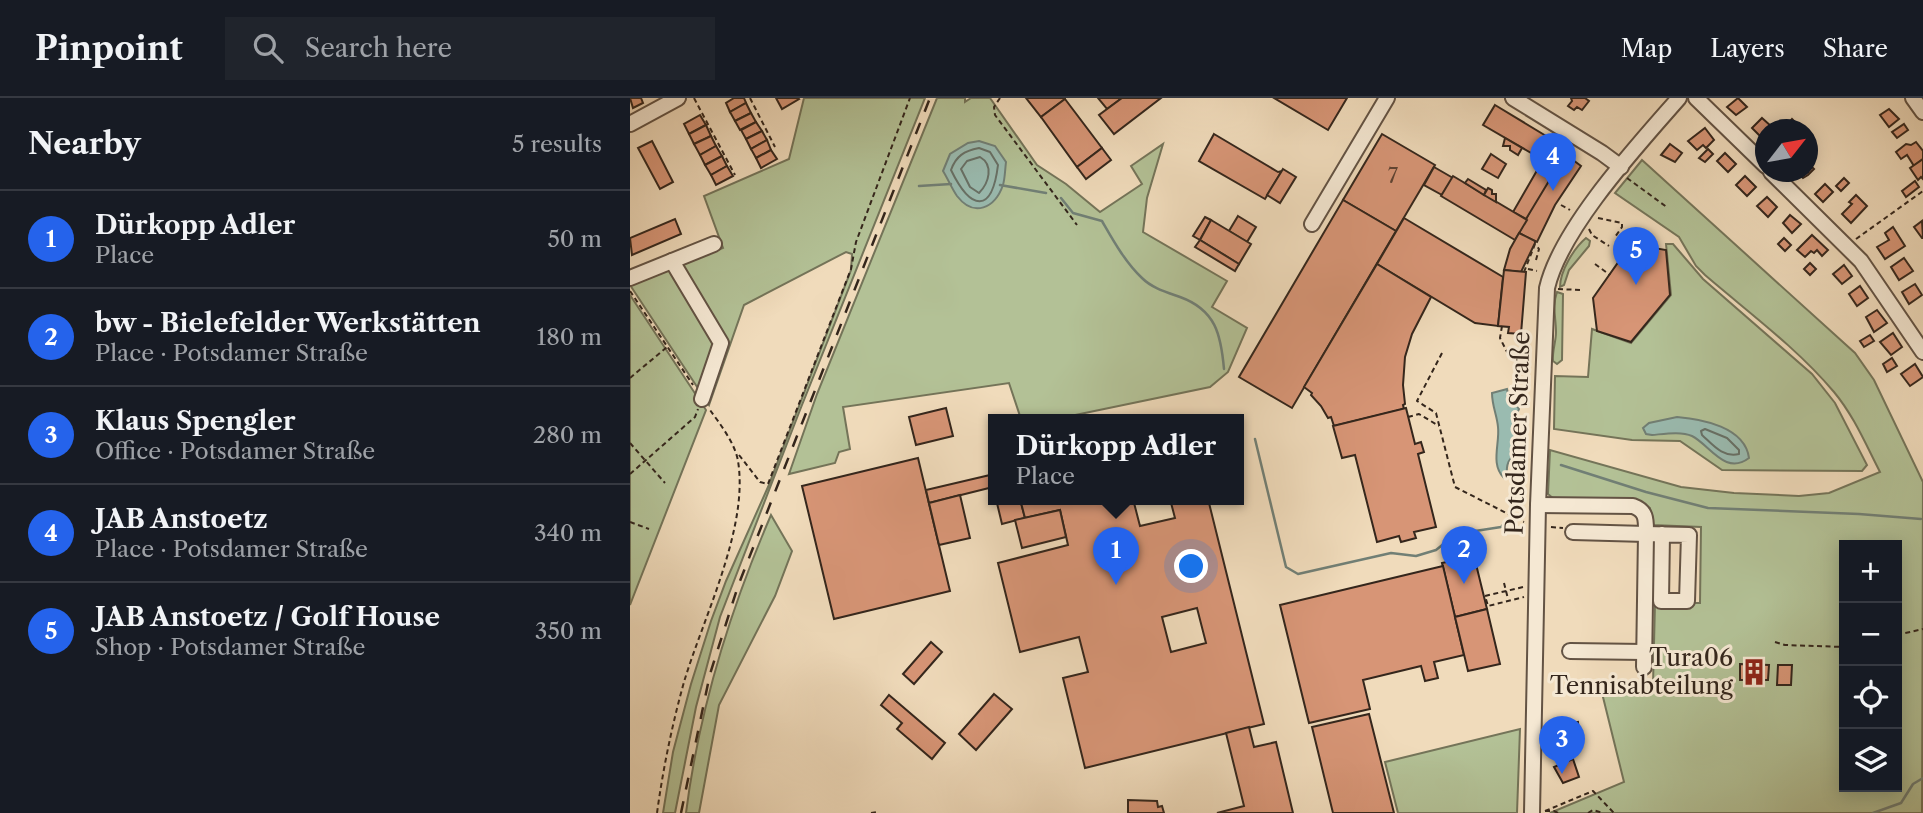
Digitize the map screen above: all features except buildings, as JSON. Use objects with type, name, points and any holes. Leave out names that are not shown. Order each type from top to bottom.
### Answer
[{"type":"street","points":[[630,124],[678,98]]},
{"type":"street","points":[[1312,224],[1387,98]]},
{"type":"street","points":[[1513,98],[1602,152],[1620,169]]},
{"type":"street","name":"Potsdamer Straße","points":[[1532,813],[1532,524],[1538,505],[1547,288],[1559,255],[1583,219],[1679,98]]},
{"type":"street","points":[[1696,98],[1755,155]]},
{"type":"street","points":[[1913,98],[1923,111]]},
{"type":"street","points":[[1781,182],[1861,261],[1923,352]]},
{"type":"street","points":[[630,278],[714,244]]},
{"type":"street","points":[[673,261],[721,343],[702,399]]},
{"type":"street","points":[[1538,505],[1633,506],[1644,512],[1646,519],[1644,660],[1570,651]]},
{"type":"street","points":[[1573,532],[1662,534],[1689,535],[1687,601],[1661,601],[1662,534]]},
{"type":"path","points":[[694,98],[735,175]]},
{"type":"path","points":[[750,98],[775,147]]},
{"type":"path","points":[[630,291],[737,453],[760,482],[768,484],[851,269],[856,242],[910,98]]},
{"type":"path","points":[[1000,98],[994,107],[995,115],[1077,225]]},
{"type":"path","points":[[1620,169],[1668,208]]},
{"type":"path","points":[[1847,247],[1923,191]]},
{"type":"path","points":[[1609,246],[1592,235],[1583,219],[1600,218],[1619,222],[1623,225],[1615,237]]},
{"type":"path","points":[[1524,272],[1535,244],[1539,249],[1536,260]]},
{"type":"path","points":[[1595,264],[1609,275]]},
{"type":"path","points":[[1526,268],[1537,271]]},
{"type":"path","points":[[1547,288],[1580,290]]},
{"type":"path","points":[[1502,326],[1500,338],[1507,352],[1532,353]]},
{"type":"path","points":[[630,378],[668,346]]},
{"type":"path","points":[[1442,353],[1417,401],[1436,413],[1455,487],[1532,524],[1567,528],[1573,532]]},
{"type":"path","points":[[630,474],[695,417],[702,399]]},
{"type":"path","points":[[1408,417],[1419,414],[1440,426]]},
{"type":"path","points":[[630,443],[665,483]]},
{"type":"path","points":[[657,813],[677,711],[732,537],[740,478],[737,453]]},
{"type":"path","points":[[630,522],[649,529]]},
{"type":"path","points":[[1504,583],[1509,601]]},
{"type":"path","points":[[1527,586],[1485,596],[1488,606],[1527,596]]},
{"type":"path","points":[[1902,634],[1923,629]]},
{"type":"path","points":[[1775,642],[1785,645],[1839,647]]},
{"type":"path","points":[[1558,813],[1544,811],[1593,792],[1614,813]]},
{"type":"path","points":[[1588,813],[1593,810],[1603,813]]},
{"type":"path","points":[[871,813],[878,812]]},
{"type":"green space","points":[[804,98],[925,98],[720,617],[696,707],[675,813],[663,813],[673,752],[711,621],[768,487],[851,270],[852,254],[846,252],[744,305],[709,405],[630,285],[723,248],[704,196],[789,159]]},
{"type":"green space","points":[[937,98],[965,98],[965,102],[971,98],[990,98],[1037,165],[1066,184],[1100,212],[1142,184],[1131,166],[1163,144],[1147,198],[1143,232],[1227,281],[1212,307],[1247,328],[1228,372],[1210,387],[1080,414],[1019,414],[1009,383],[843,407],[850,449],[839,452],[835,463],[789,474],[817,394]]},
{"type":"green space","points":[[1642,160],[1855,353],[1874,380],[1923,482],[1922,813],[1550,813],[1624,782],[1602,693],[1653,685],[1655,603],[1700,603],[1701,527],[1652,525],[1650,508],[1641,502],[1554,499],[1548,494],[1550,450],[1681,487],[1734,493],[1799,496],[1829,493],[1880,472],[1848,411],[1834,392],[1788,345],[1696,266],[1679,237],[1615,193]]},
{"type":"green space","points":[[1586,238],[1590,241],[1589,246],[1569,270],[1564,285],[1560,287],[1562,274],[1569,260]]},
{"type":"green space","points":[[1666,244],[1673,244],[1703,279],[1812,374],[1835,403],[1867,465],[1862,471],[1722,470],[1680,441],[1632,440],[1554,429],[1555,376],[1588,377],[1592,329],[1631,343],[1671,295]]},
{"type":"green space","points":[[1557,292],[1563,294],[1562,360],[1557,364],[1553,357]]},
{"type":"green space","points":[[630,295],[706,410],[630,605]]},
{"type":"green space","points":[[771,515],[792,551],[775,596],[719,705],[699,813],[686,813],[699,736],[718,661],[742,587]]},
{"type":"green space","points":[[1520,729],[1517,813],[1398,813],[1385,762]]},
{"type":"water","points":[[979,141],[995,146],[1006,162],[1004,182],[995,200],[977,208],[970,207],[957,196],[943,171],[950,154],[968,143]]},
{"type":"water","points":[[1507,389],[1519,409],[1515,421],[1518,452],[1508,462],[1507,476],[1504,478],[1496,460],[1498,427],[1492,393]]},
{"type":"water","points":[[1677,417],[1710,423],[1731,432],[1746,447],[1749,458],[1740,463],[1732,463],[1718,457],[1688,434],[1652,435],[1646,434],[1643,428],[1649,423]]},
{"type":"waterway","points":[[919,186],[951,184]]},
{"type":"waterway","points":[[1000,185],[1046,193]]},
{"type":"waterway","points":[[1061,198],[1073,213],[1102,221],[1125,258],[1146,281],[1202,309],[1218,335],[1224,369]]},
{"type":"waterway","points":[[1255,439],[1286,567],[1298,574],[1391,553],[1416,556],[1436,550],[1456,534],[1501,527],[1507,520]]},
{"type":"waterway","points":[[1514,511],[1518,452]]},
{"type":"waterway","points":[[1561,465],[1708,508],[1921,519]]},
{"type":"waterway","points":[[1873,813],[1901,803],[1913,784],[1923,778]]},
{"type":"railway","points":[[681,813],[710,674],[738,586],[930,98]]},
{"type":"place","name":"JAB Anstoetz","points":[[1553,191]]},
{"type":"place","name":"JAB Anstoetz / Golf House","points":[[1636,285]]},
{"type":"place","name":"bw - Bielefelder Werkstätten","points":[[1464,584]]},
{"type":"place","name":"Dürkopp Adler","points":[[1116,585]]},
{"type":"place","name":"Tura06 Tennisabteilung","points":[[1754,672]]},
{"type":"place","name":"Klaus Spengler","points":[[1562,774]]}]
